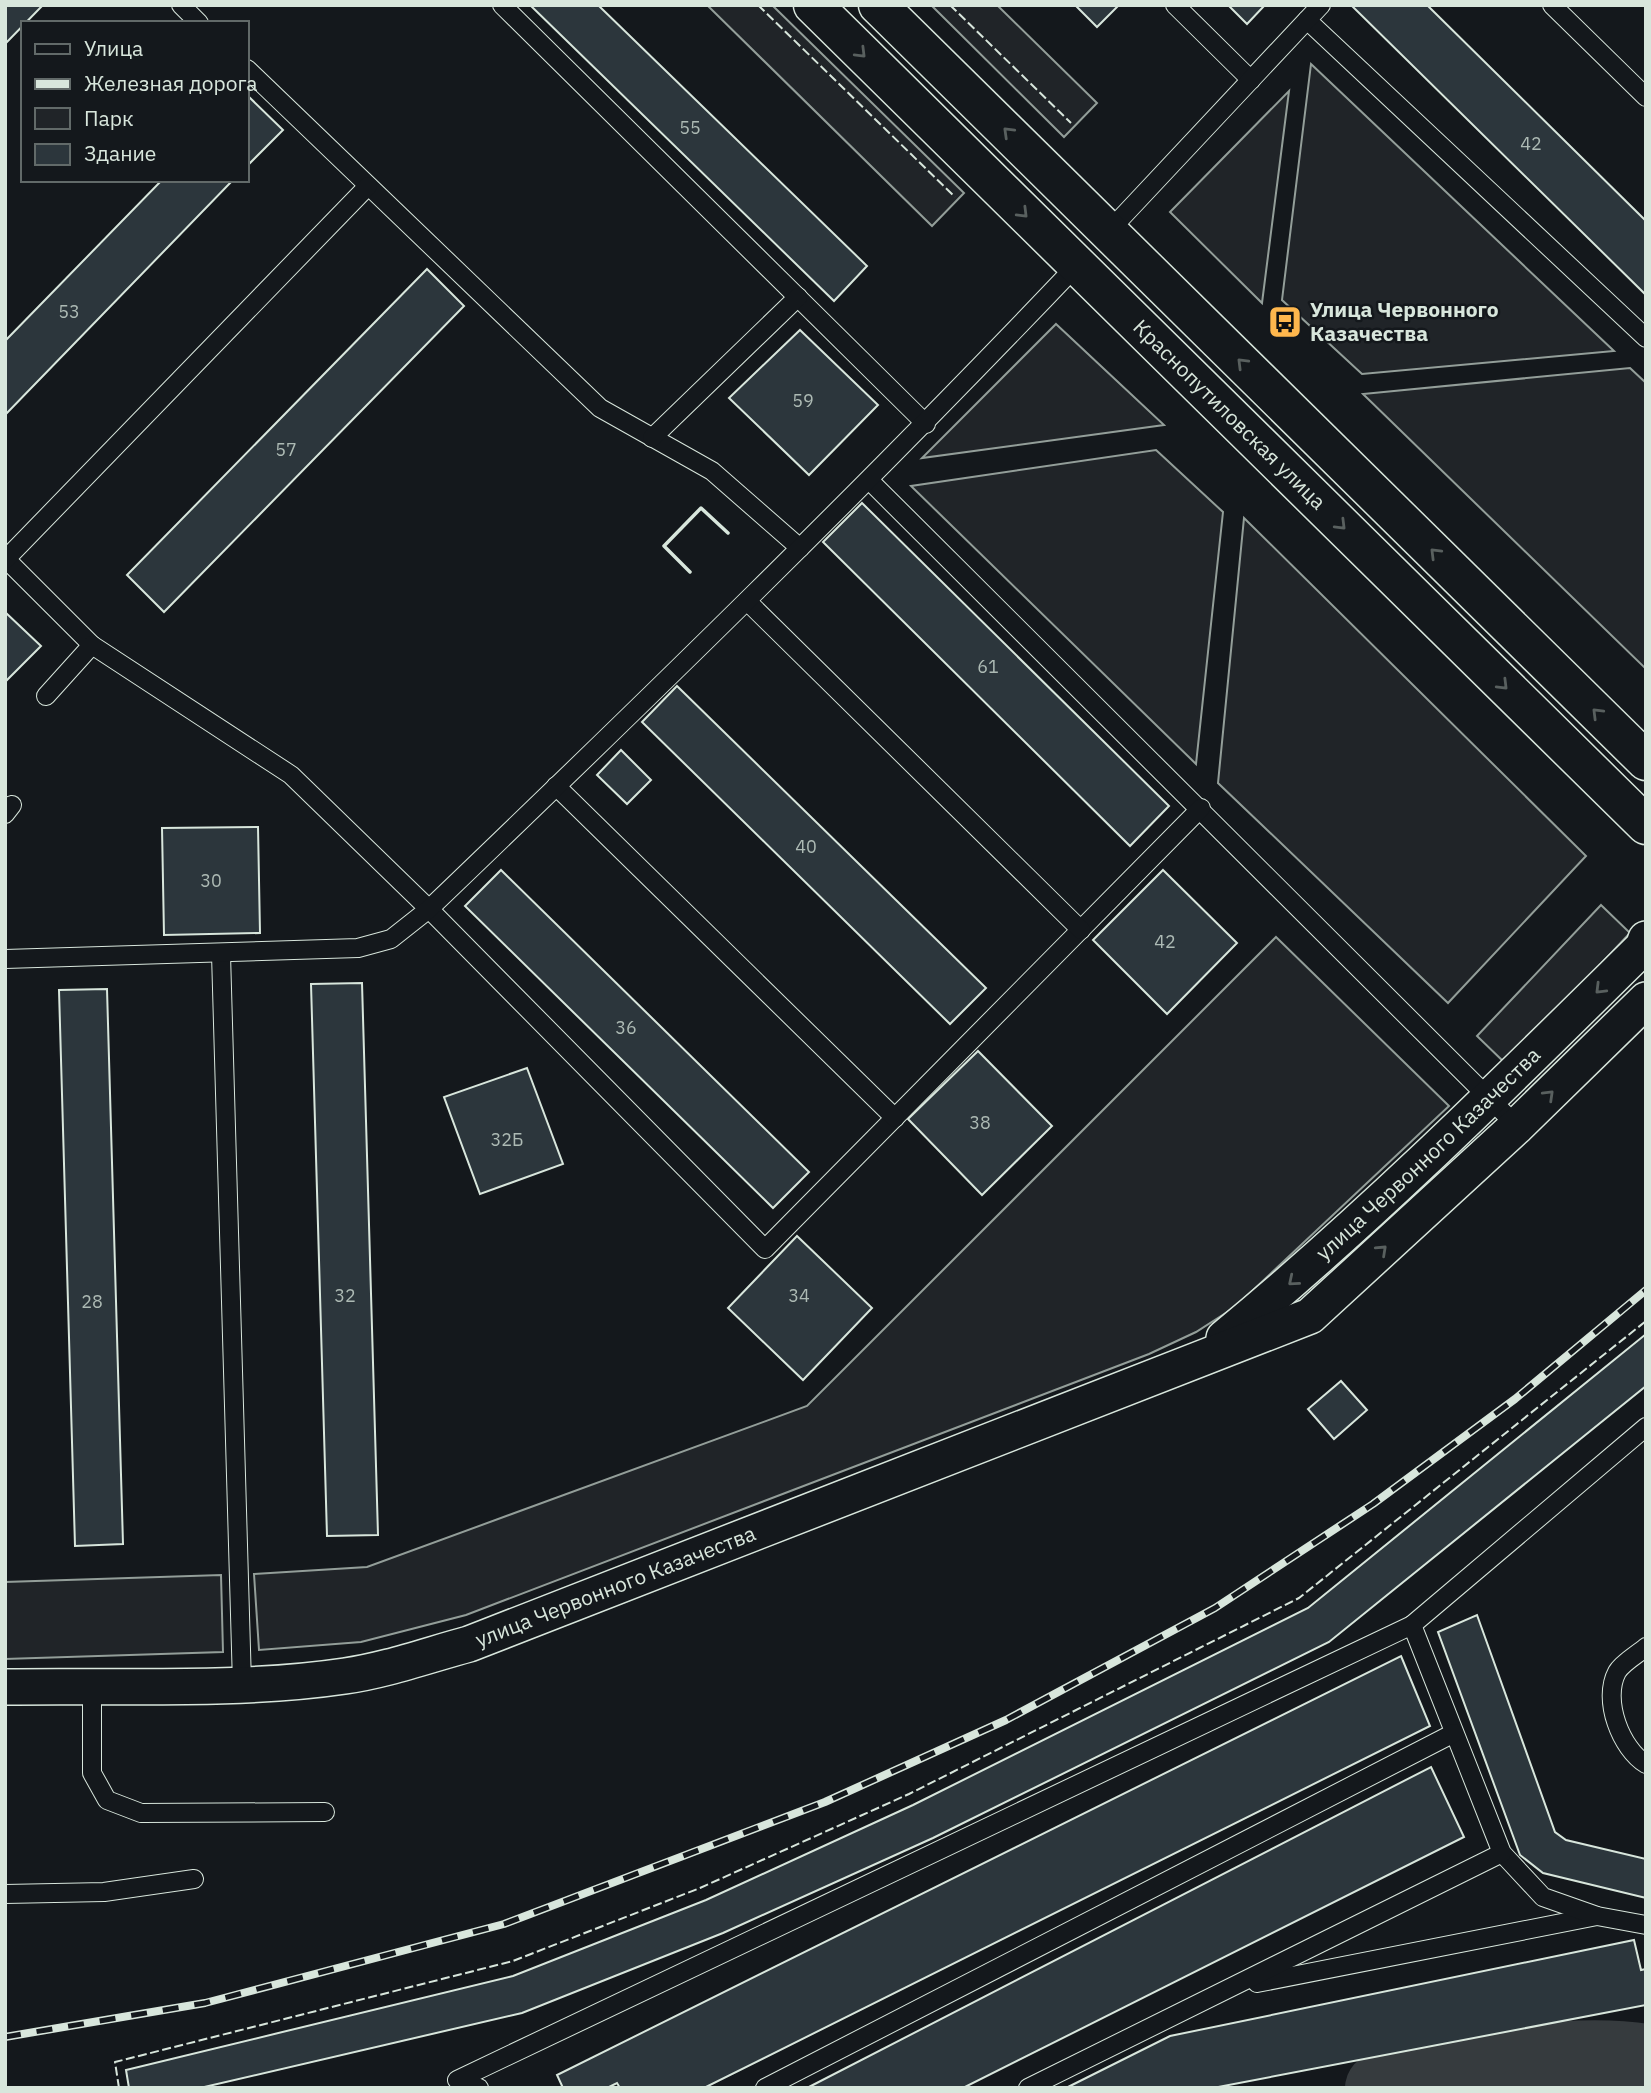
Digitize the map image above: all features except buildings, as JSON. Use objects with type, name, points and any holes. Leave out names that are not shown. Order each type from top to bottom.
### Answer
[{"type":"main road","name":"Краснопутиловская улица","points":[[813,5],[1642,829]]},
{"type":"main road","points":[[878,5],[1646,761]]},
{"type":"street","name":"улица Червонного Казачества","points":[[1200,1358],[1300,1276],[1489,1099],[1643,947],[1646,939]]},
{"type":"street","name":"улица Червонного Казачества","points":[[5,1687],[242,1684],[346,1676],[469,1644],[1310,1316],[1517,1126],[1646,1000]]},
{"type":"lane","points":[[181,5],[197,21]]},
{"type":"lane","points":[[502,5],[926,424]]},
{"type":"lane","points":[[1175,5],[1251,80]]},
{"type":"lane","points":[[1109,232],[1321,5]]},
{"type":"lane","points":[[1552,5],[1646,97]]},
{"type":"lane","points":[[1307,20],[1646,338]]},
{"type":"lane","points":[[248,70],[600,408],[712,471],[800,548]]},
{"type":"lane","points":[[368,186],[6,558],[92,645],[291,775],[429,909],[765,1249],[1201,808]]},
{"type":"lane","points":[[5,959],[358,948],[391,939],[429,909],[747,601],[926,424],[1077,265]]},
{"type":"lane","points":[[652,438],[798,297]]},
{"type":"lane","points":[[869,480],[1201,808],[1517,1126]]},
{"type":"lane","points":[[747,601],[1081,930]]},
{"type":"lane","points":[[46,696],[92,645]]},
{"type":"lane","points":[[556,786],[895,1118]]},
{"type":"lane","points":[[221,954],[242,1684]]},
{"type":"lane","points":[[479,2088],[457,2080],[1412,1625],[1646,1427]]},
{"type":"lane","points":[[1412,1625],[1502,1853],[1543,1897],[1597,1916],[1646,1925]]},
{"type":"lane","points":[[1646,1647],[1617,1671],[1610,1704],[1633,1757],[1646,1764]]},
{"type":"lane","points":[[92,1686],[92,1773],[107,1800],[141,1813],[325,1812]]},
{"type":"lane","points":[[765,2088],[1454,1732]]},
{"type":"lane","points":[[1028,2088],[1502,1853]]},
{"type":"lane","points":[[5,1894],[104,1892],[194,1879]]},
{"type":"lane","points":[[1233,1988],[1597,1916]]},
{"type":"green space","points":[[707,5],[772,5],[964,193],[932,226]]},
{"type":"green space","points":[[931,5],[997,5],[1097,103],[1064,137]]},
{"type":"green space","points":[[1311,64],[1614,351],[1362,374],[1282,300]]},
{"type":"green space","points":[[1289,91],[1262,303],[1170,212]]},
{"type":"green space","points":[[1056,324],[1164,425],[922,458]]},
{"type":"green space","points":[[1630,368],[1646,383],[1646,669],[1363,394]]},
{"type":"green space","points":[[1156,450],[1223,512],[1196,764],[911,486]]},
{"type":"green space","points":[[1244,518],[1586,856],[1448,1003],[1218,783]]},
{"type":"green space","points":[[1601,905],[1630,933],[1506,1064],[1477,1036]]},
{"type":"green space","points":[[1276,937],[1449,1106],[1235,1307],[1196,1332],[1149,1354],[466,1615],[361,1642],[259,1650],[254,1574],[367,1567],[807,1406]]},
{"type":"green space","points":[[221,1575],[223,1652],[5,1659],[5,1582]]},
{"type":"waterway","points":[[1380,2088],[1478,2067],[1547,2058],[1614,2056],[1646,2059]]},
{"type":"railway","points":[[5,2037],[205,2003],[504,1924],[825,1802],[1006,1720],[1215,1608],[1373,1504],[1515,1399],[1646,1290]]},
{"type":"fence","points":[[758,5],[955,197]]},
{"type":"fence","points":[[950,5],[1071,123]]},
{"type":"fence","points":[[119,2088],[115,2062],[513,1961],[700,1888],[909,1794],[1299,1598],[1646,1321]]},
{"type":"wall","points":[[690,572],[664,546],[701,508],[728,533]]},
{"type":"place","name":"Улица Червонного Казачества","points":[[1285,322]]}]
